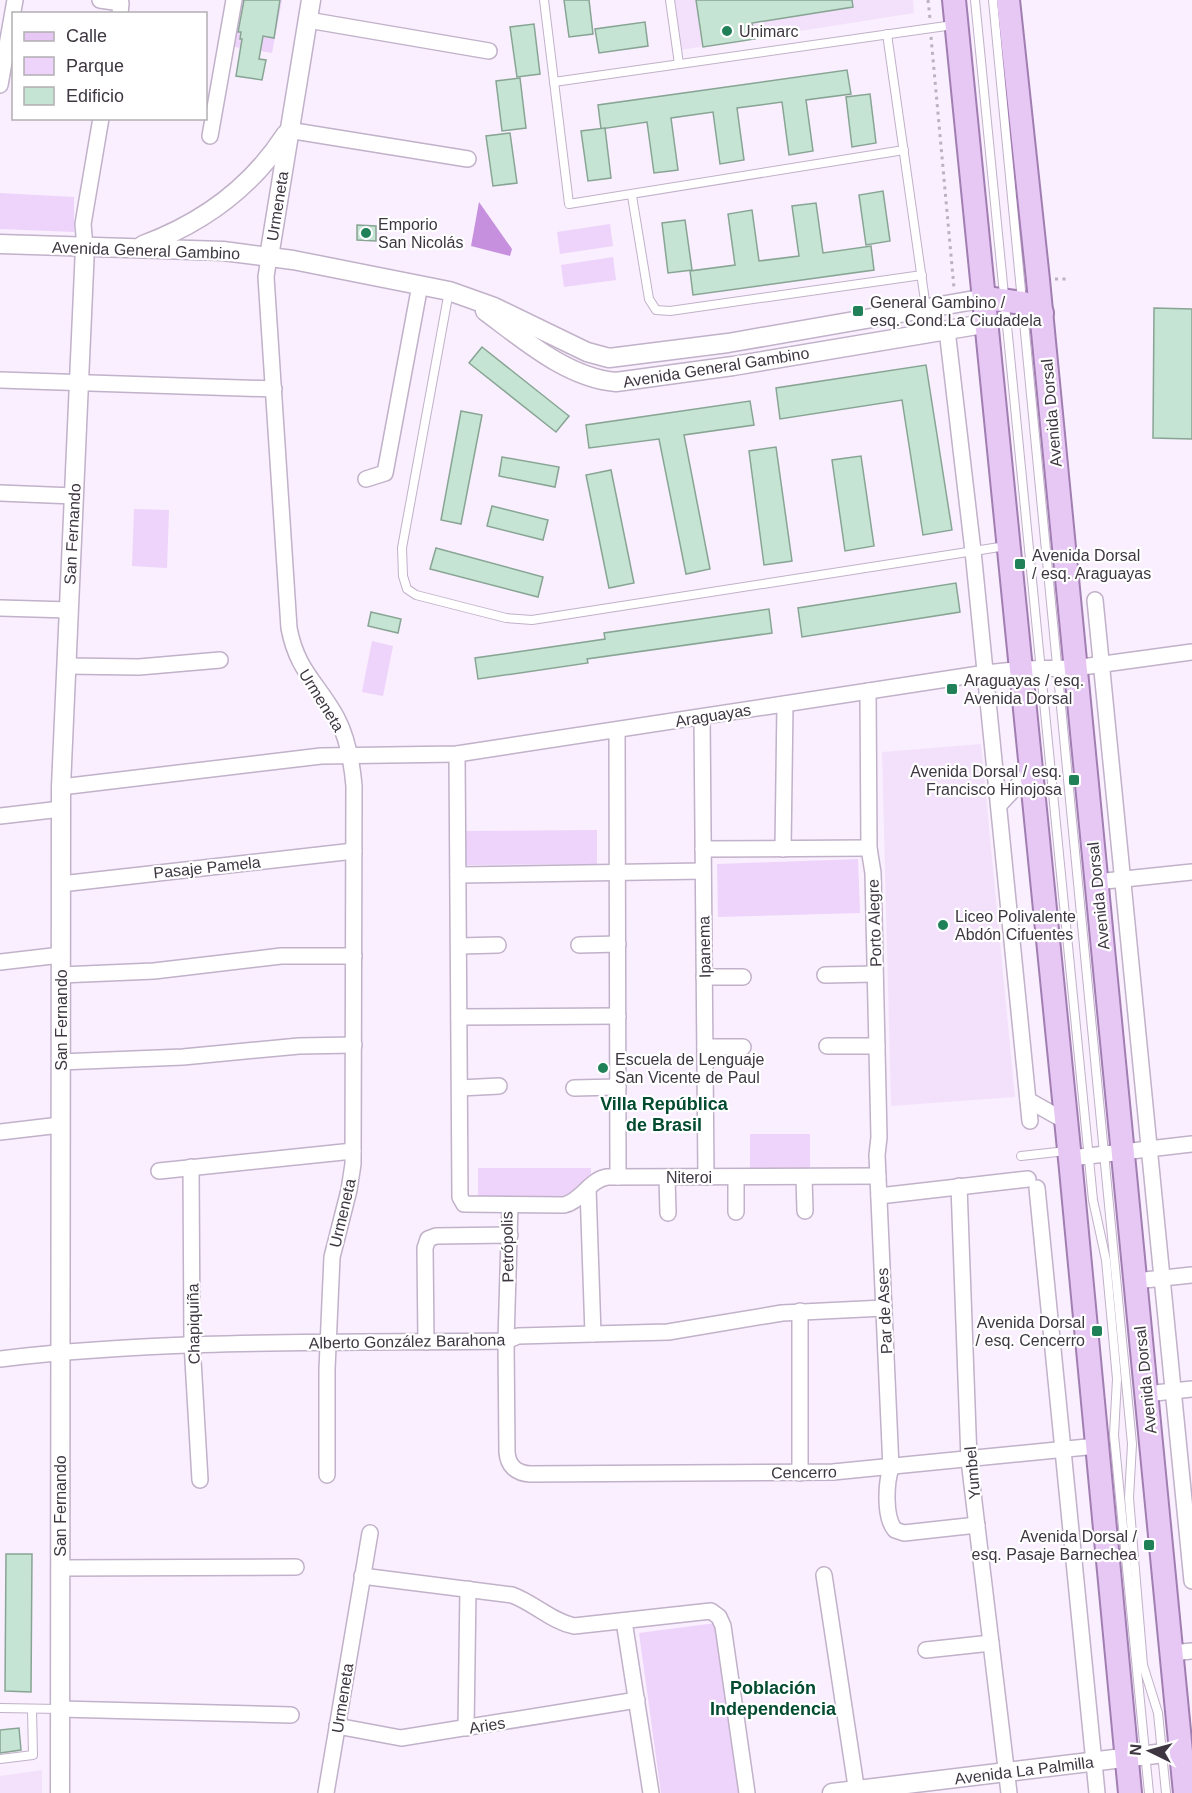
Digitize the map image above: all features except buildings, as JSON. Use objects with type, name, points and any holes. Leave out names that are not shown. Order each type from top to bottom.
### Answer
[{"type":"main road","name":"Avenida Dorsal","points":[[954,0],[956,24],[1014,304],[1096,882],[1113,1153],[1135,1281],[1157,1507],[1182,1652],[1154,1754],[1130,1793]]},
{"type":"main road","name":"Avenida Dorsal","points":[[1008,0],[1014,304]]},
{"type":"main road","name":"Avenida Dorsal","points":[[1014,304],[988,324],[1010,546],[1031,668],[1032,770],[1067,1122],[1077,1155],[1096,1446],[1154,1754],[1185,1793]]},
{"type":"street","points":[[100,0],[121,8]]},
{"type":"street","points":[[210,136],[234,0]]},
{"type":"street","name":"Urmeneta","points":[[311,0],[288,130],[266,277],[292,640],[305,674],[338,721],[351,758],[354,786],[353,1151],[349,1190],[332,1257],[330,1343],[327,1369],[327,1475]]},
{"type":"street","points":[[0,85],[12,17]]},
{"type":"street","points":[[308,20],[489,51]]},
{"type":"street","points":[[85,247],[82,224],[101,120]]},
{"type":"street","points":[[132,249],[179,230],[218,207],[252,179],[288,130],[468,159]]},
{"type":"street","name":"Avenida General Gambino","points":[[0,244],[223,252],[269,257],[420,285],[467,297],[521,318],[587,352],[609,358],[728,343],[926,308],[1014,304]]},
{"type":"street","name":"San Fernando","points":[[60,1793],[61,787],[85,247]]},
{"type":"street","points":[[366,479],[385,472],[420,285]]},
{"type":"street","name":"Avenida General Gambino","points":[[467,297],[533,346],[591,378],[616,382],[732,366],[988,324]]},
{"type":"street","points":[[947,330],[986,673],[1030,1120]]},
{"type":"street","points":[[728,343],[732,366]]},
{"type":"street","points":[[0,380],[274,388]]},
{"type":"street","points":[[0,493],[74,496]]},
{"type":"street","name":"Avenida Dorsal","points":[[1095,600],[1161,1278],[1188,1504],[1192,1581]]},
{"type":"street","points":[[0,608],[69,610]]},
{"type":"street","name":"Araguayas","points":[[61,787],[321,756],[351,758],[457,754],[986,673],[1031,668],[1066,668],[1192,652]]},
{"type":"street","points":[[66,666],[139,668],[220,660]]},
{"type":"street","name":"Porto Alegre","points":[[868,691],[869,848],[879,1137],[877,1155]]},
{"type":"street","points":[[783,849],[785,704]]},
{"type":"street","name":"Ipanema","points":[[702,717],[706,1177]]},
{"type":"street","points":[[617,730],[618,1177]]},
{"type":"street","name":"Petrópolis","points":[[457,754],[461,1201],[468,1205],[510,1205],[506,1341],[507,1452],[513,1467]]},
{"type":"street","points":[[999,805],[1032,770]]},
{"type":"street","points":[[0,816],[61,809]]},
{"type":"street","points":[[703,849],[869,848]]},
{"type":"street","name":"Pasaje Pamela","points":[[61,884],[354,851]]},
{"type":"street","points":[[458,875],[703,871]]},
{"type":"street","points":[[1096,882],[1192,872]]},
{"type":"street","points":[[579,945],[618,944]]},
{"type":"street","points":[[459,946],[498,945]]},
{"type":"street","points":[[0,962],[61,955]]},
{"type":"street","points":[[61,975],[154,971],[281,956],[354,956]]},
{"type":"street","points":[[825,975],[875,974]]},
{"type":"street","points":[[704,978],[743,977]]},
{"type":"street","points":[[459,1017],[618,1016]]},
{"type":"street","points":[[60,1062],[165,1058],[288,1047],[354,1046]]},
{"type":"street","points":[[827,1046],[877,1046]]},
{"type":"street","points":[[705,1047],[743,1047]]},
{"type":"street","points":[[459,1088],[499,1086]]},
{"type":"street","points":[[574,1088],[618,1088]]},
{"type":"street","points":[[1028,1100],[1067,1122]]},
{"type":"street","points":[[0,1132],[60,1125]]},
{"type":"street","points":[[1077,1155],[1192,1144]]},
{"type":"street","points":[[159,1171],[353,1151]]},
{"type":"street","name":"Par de Ases","points":[[877,1155],[891,1468],[888,1484],[890,1520],[896,1530],[904,1533],[977,1525]]},
{"type":"street","name":"Chapiquiña","points":[[191,1167],[192,1343],[200,1480]]},
{"type":"street","name":"Niteroi","points":[[510,1205],[571,1203],[599,1179],[618,1177],[878,1176]]},
{"type":"street","points":[[667,1177],[668,1213]]},
{"type":"street","points":[[736,1177],[736,1212]]},
{"type":"street","points":[[804,1177],[805,1211]]},
{"type":"street","points":[[879,1196],[959,1186],[1033,1184],[1064,1450],[1096,1793]]},
{"type":"street","name":"Yumbel","points":[[959,1186],[969,1460],[1009,1793]]},
{"type":"street","points":[[588,1188],[593,1334]]},
{"type":"street","points":[[426,1342],[425,1248],[428,1239],[436,1236],[510,1235]]},
{"type":"street","points":[[1135,1281],[1192,1275]]},
{"type":"street","name":"Alberto González Barahona","points":[[0,1359],[60,1352],[192,1343],[506,1341],[518,1336],[677,1331],[800,1311],[884,1308]]},
{"type":"street","points":[[800,1311],[800,1473]]},
{"type":"street","points":[[1146,1394],[1192,1389]]},
{"type":"street","name":"Cencerro","points":[[513,1467],[530,1474],[800,1473],[891,1468],[1096,1446]]},
{"type":"street","points":[[1157,1507],[1188,1504]]},
{"type":"street","name":"Urmeneta","points":[[326,1793],[370,1533]]},
{"type":"street","points":[[60,1568],[296,1567]]},
{"type":"street","points":[[824,1575],[856,1791]]},
{"type":"street","points":[[362,1576],[520,1598],[556,1620],[574,1626],[701,1610],[711,1611],[719,1617],[723,1626],[747,1793]]},
{"type":"street","points":[[466,1728],[468,1589]]},
{"type":"street","points":[[624,1621],[651,1793]]},
{"type":"street","points":[[926,1650],[991,1642]]},
{"type":"street","name":"Aries","points":[[337,1726],[401,1738],[637,1700]]},
{"type":"street","points":[[60,1709],[291,1715]]},
{"type":"street","name":"Avenida La Palmilla","points":[[832,1793],[1154,1754]]},
{"type":"lane","points":[[544,0],[569,204],[632,196],[904,150]]},
{"type":"lane","points":[[670,0],[679,64]]},
{"type":"lane","points":[[975,0],[1014,304]]},
{"type":"lane","points":[[993,0],[1014,304],[1031,668],[1077,1155],[1093,1200],[1104,1244],[1117,1379],[1114,1434],[1154,1754],[1166,1793]]},
{"type":"lane","points":[[554,82],[956,24]]},
{"type":"lane","points":[[887,34],[926,308]]},
{"type":"lane","points":[[632,196],[649,299],[656,310],[670,311],[922,275]]},
{"type":"lane","points":[[449,291],[402,548],[406,589],[416,595],[506,618],[532,620],[1010,546]]},
{"type":"lane","points":[[1066,668],[1113,1153],[1132,1444],[1129,1498],[1143,1665],[1158,1713],[1149,1793]]},
{"type":"lane","points":[[1022,1156],[1077,1155]]},
{"type":"lane","points":[[0,1708],[60,1709]]},
{"type":"lane","points":[[0,1759],[33,1755],[32,1708]]},
{"type":"shaded area","points":[[674,0],[913,0],[914,13],[680,50]]},
{"type":"shaded area","points":[[479,202],[512,249],[510,256],[471,246]]},
{"type":"shaded area","name":"Liceo Polivalente Abdón Cifuentes","points":[[981,744],[1015,1097],[891,1106],[882,752]]},
{"type":"shaded area","points":[[42,1770],[42,1793],[0,1793],[0,1776]]},
{"type":"green space","points":[[237,0],[282,0],[272,53],[229,46]]},
{"type":"green space","points":[[0,193],[74,197],[74,232],[0,229]]},
{"type":"green space","points":[[610,224],[613,246],[560,254],[557,232]]},
{"type":"green space","points":[[613,257],[616,280],[564,287],[561,265]]},
{"type":"green space","points":[[134,509],[169,510],[167,568],[132,566]]},
{"type":"green space","points":[[372,641],[393,646],[383,696],[362,692]]},
{"type":"green space","points":[[597,830],[597,864],[463,865],[463,831]]},
{"type":"green space","points":[[858,859],[860,913],[718,917],[717,864]]},
{"type":"green space","points":[[750,1134],[810,1134],[810,1170],[750,1169]]},
{"type":"green space","points":[[478,1168],[591,1168],[591,1198],[478,1198]]},
{"type":"green space","points":[[716,1623],[739,1793],[661,1793],[639,1633]]},
{"type":"place","name":"Unimarc","points":[[727,31]]},
{"type":"place","name":"Emporio San Nicolás","points":[[366,233]]},
{"type":"place","name":"General Gambino / esq. Cond.La Ciudadela","points":[[858,311]]},
{"type":"place","name":"Avenida Dorsal / esq. Araguayas","points":[[1020,564]]},
{"type":"place","name":"Araguayas / esq. Avenida Dorsal","points":[[952,689]]},
{"type":"place","name":"Avenida Dorsal / esq. Francisco Hinojosa","points":[[1074,780]]},
{"type":"place","name":"Liceo Polivalente Abdón Cifuentes","points":[[943,925]]},
{"type":"place","name":"Escuela de Lenguaje San Vicente de Paul","points":[[603,1068]]},
{"type":"place","name":"Avenida Dorsal / esq. Cencerro","points":[[1097,1331]]},
{"type":"place","name":"Avenida Dorsal / esq. Pasaje Barnechea","points":[[1149,1545]]},
{"type":"district","name":"Villa República de Brasil","points":[[664,1114]]},
{"type":"district","name":"Población Independencia","points":[[773,1698]]}]
